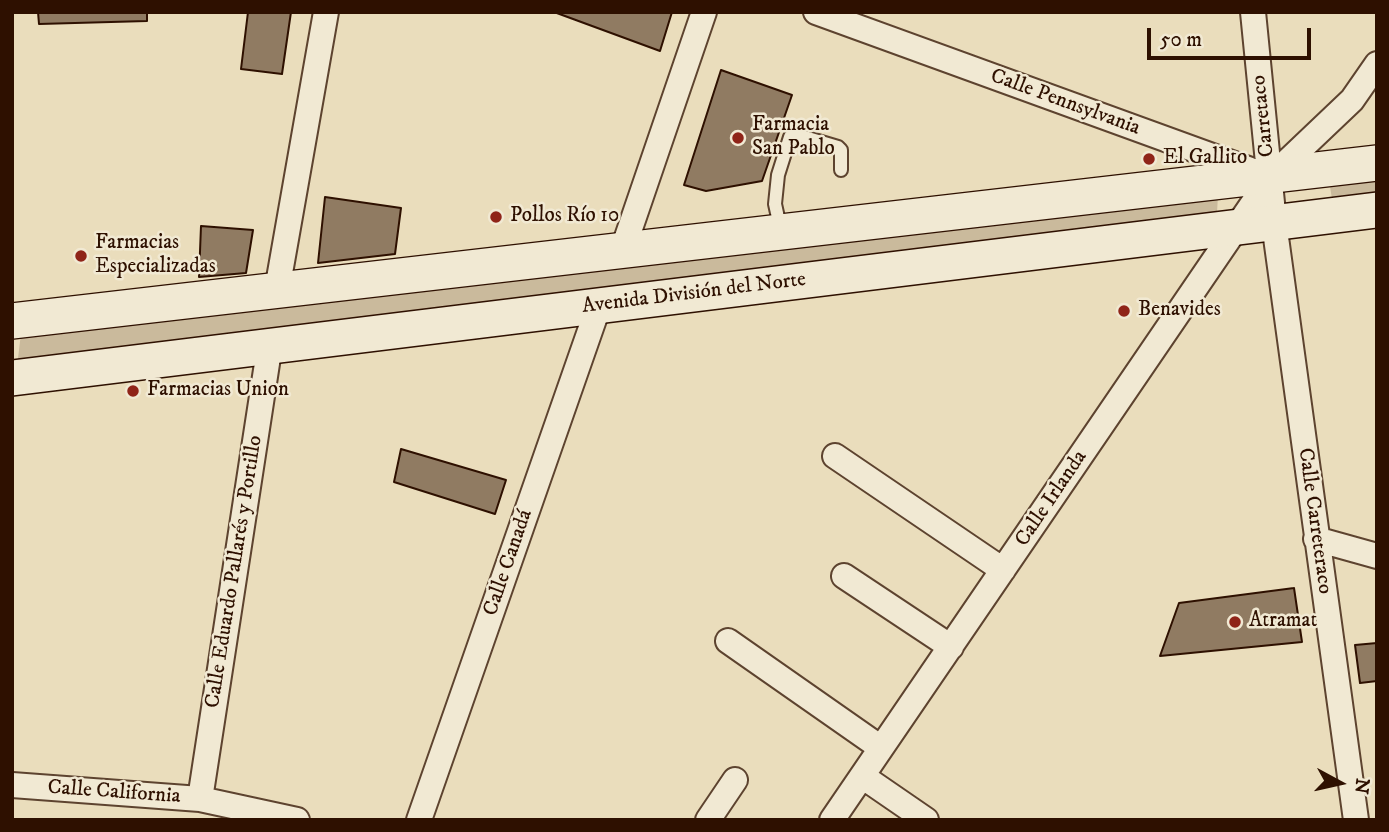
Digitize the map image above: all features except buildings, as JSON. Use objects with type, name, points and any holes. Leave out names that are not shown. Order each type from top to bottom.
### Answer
[{"type":"main road","points":[[12,321],[1377,163]]},
{"type":"main road","name":"Avenida División del Norte","points":[[12,378],[270,344],[1377,210]]},
{"type":"street","points":[[277,290],[327,12]]},
{"type":"street","points":[[623,249],[704,12]]},
{"type":"street","name":"Calle Pennsylvania","points":[[816,12],[1271,177]]},
{"type":"street","name":"Carretaco","points":[[1253,12],[1271,177]]},
{"type":"street","name":"Calle Irlanda","points":[[832,820],[1271,177],[1352,100],[1377,64]]},
{"type":"street","points":[[1271,177],[1273,223]]},
{"type":"street","name":"Calle Carreteraco","points":[[1273,223],[1356,820]]},
{"type":"street","name":"Calle Canadá","points":[[419,820],[599,305]]},
{"type":"street","name":"Calle Eduardo Pallarés y Portillo","points":[[200,799],[270,344]]},
{"type":"street","points":[[835,456],[1003,570]]},
{"type":"street","points":[[1316,539],[1377,556]]},
{"type":"street","points":[[844,576],[951,647]]},
{"type":"street","points":[[728,642],[881,748]]},
{"type":"street","points":[[862,776],[926,820]]},
{"type":"street","points":[[708,820],[735,780]]},
{"type":"street","name":"Calle California","points":[[12,785],[200,799],[297,820]]},
{"type":"lane","points":[[781,231],[775,204],[778,175],[790,137],[801,136],[838,146],[842,160],[841,170]]},
{"type":"shaded area","points":[[1377,173],[1377,194],[1332,199],[1329,180]]},
{"type":"shaded area","points":[[1218,195],[1217,213],[17,367],[21,333]]},
{"type":"place","name":"Farmacia San Pablo","points":[[738,138]]},
{"type":"place","name":"El Gallito","points":[[1149,159]]},
{"type":"place","name":"Pollos Río 10","points":[[496,217]]},
{"type":"place","name":"Farmacias Especializadas","points":[[81,256]]},
{"type":"place","name":"Benavides","points":[[1124,311]]},
{"type":"place","name":"Farmacias Union","points":[[133,391]]},
{"type":"place","name":"Atramat","points":[[1235,622]]}]
